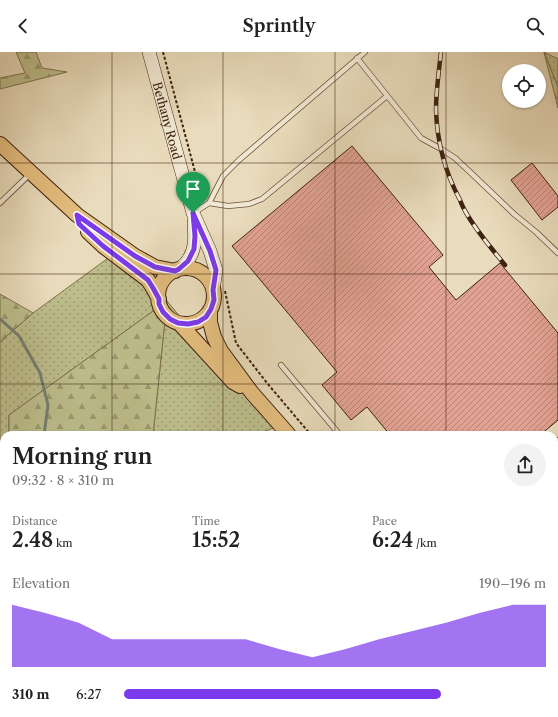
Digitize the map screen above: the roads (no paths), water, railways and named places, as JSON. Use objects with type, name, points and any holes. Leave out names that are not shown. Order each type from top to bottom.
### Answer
[{"type":"main road","name":"Bethany Road","points":[[149,52],[193,213],[210,251],[216,270],[213,290]]},
{"type":"main road","points":[[0,144],[77,215],[135,256],[155,267],[177,270]]},
{"type":"main road","name":"Bethany Road","points":[[177,270],[188,261],[194,249],[195,236],[193,213]]},
{"type":"main road","points":[[77,215],[79,224],[103,246],[148,280],[159,299]]},
{"type":"main road","points":[[180,324],[198,322],[206,317],[214,300],[210,281],[200,272],[187,268],[177,270],[164,279],[158,296],[159,304],[163,312],[170,319],[180,324],[233,382],[252,393]]},
{"type":"main road","points":[[210,310],[210,322],[214,337],[221,351],[252,393],[285,431]]},
{"type":"lane","points":[[193,213],[209,203],[223,176],[239,160],[365,52]]},
{"type":"lane","points":[[357,58],[421,138],[455,158],[558,253]]},
{"type":"lane","points":[[209,203],[228,206],[249,204],[262,199],[387,96]]},
{"type":"lane","points":[[0,203],[31,173]]},
{"type":"lane","points":[[281,365],[337,431]]},
{"type":"waterway","points":[[0,319],[19,336],[40,373],[48,405],[45,431]]},
{"type":"railway","points":[[441,52],[436,110],[438,134],[446,168],[468,216],[505,265]]}]
